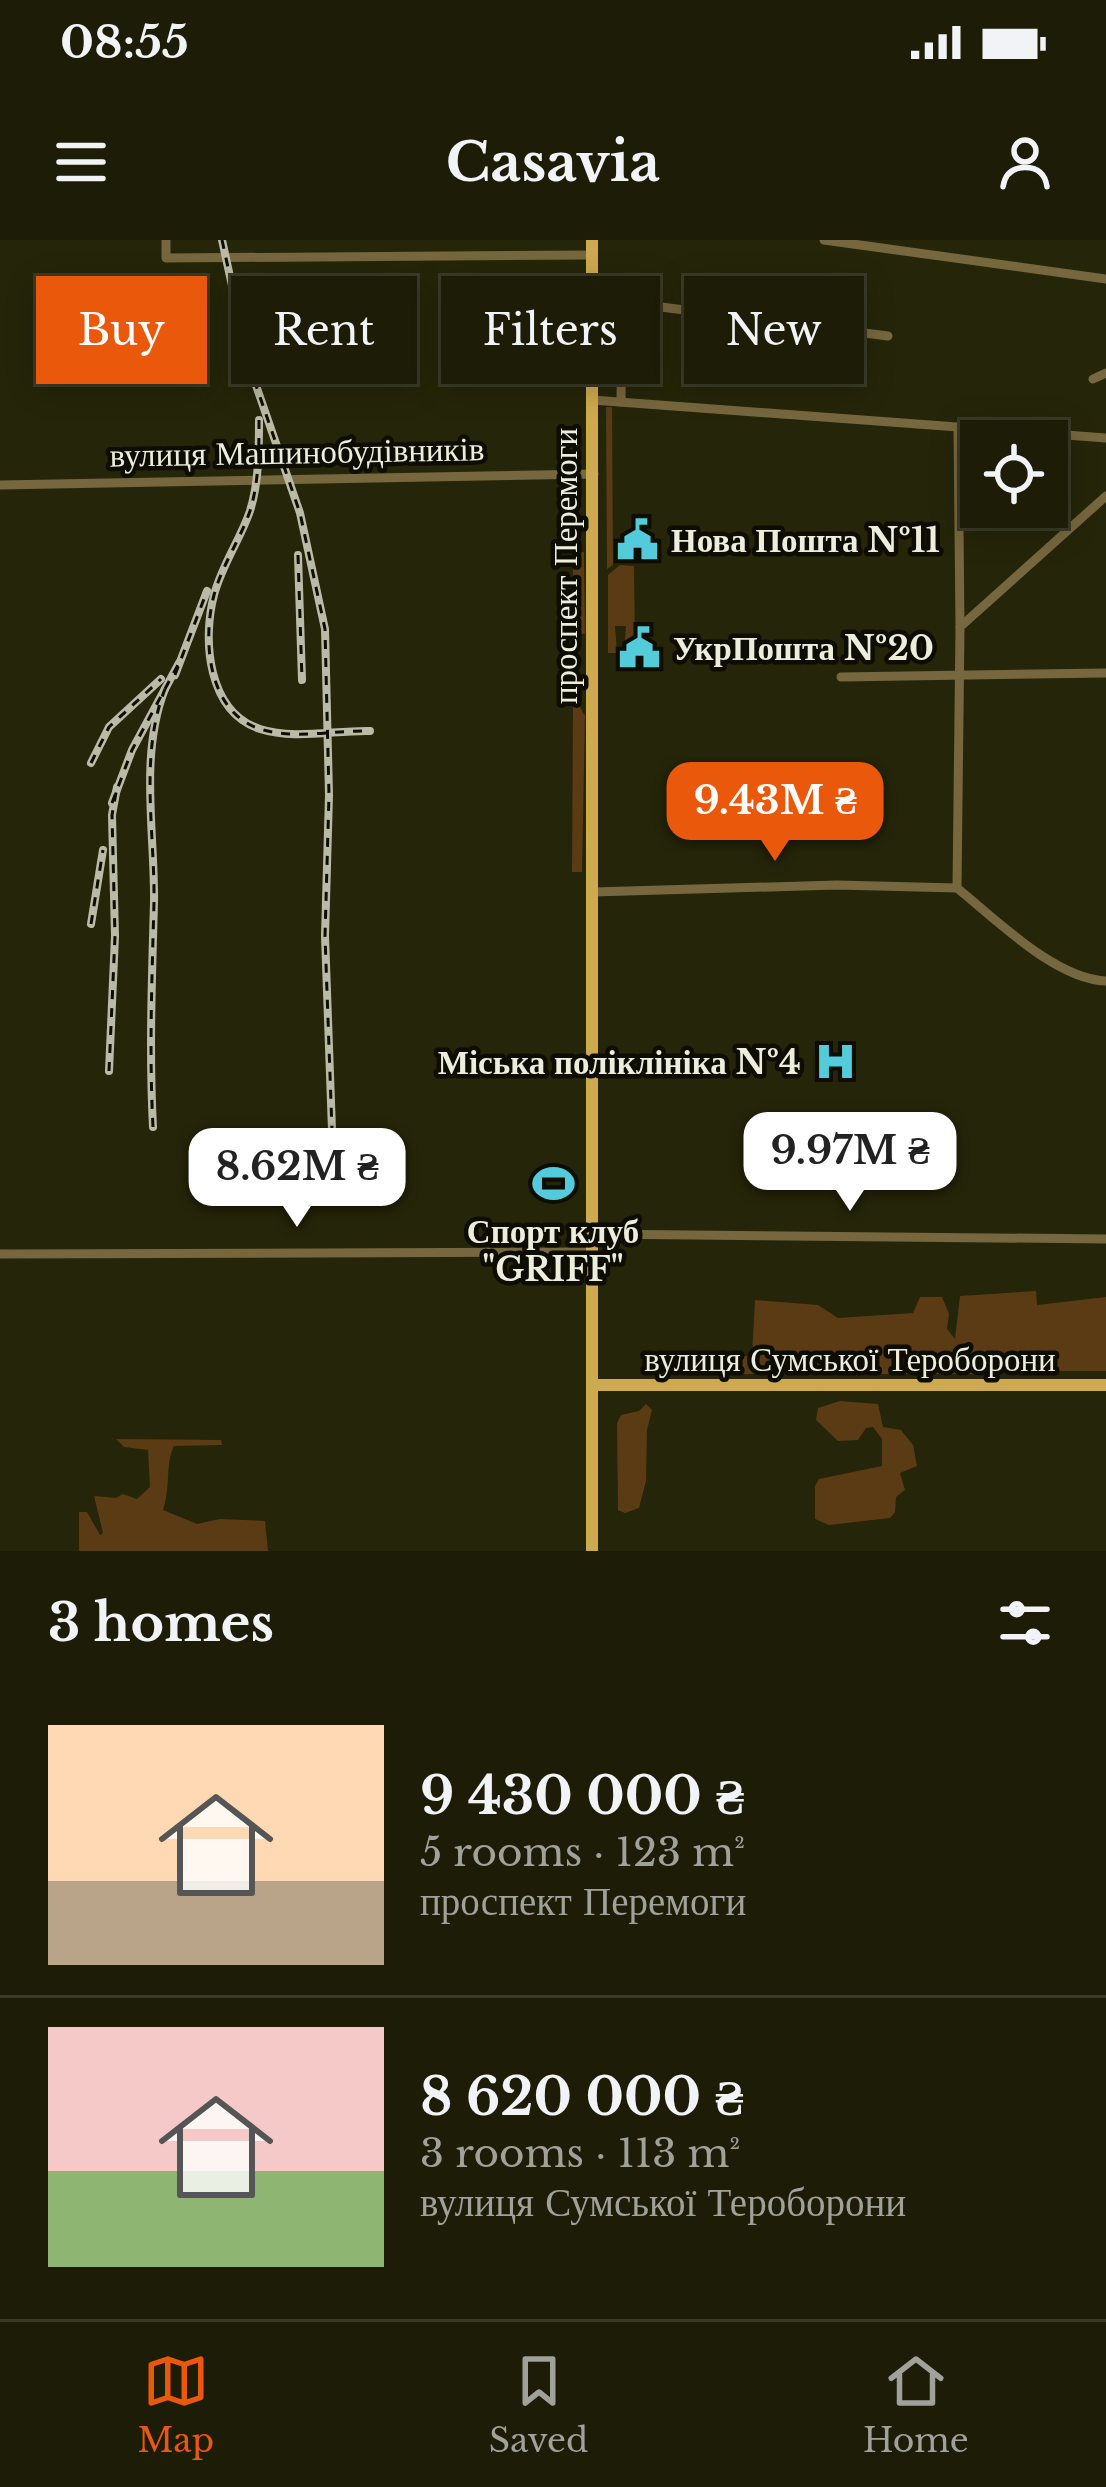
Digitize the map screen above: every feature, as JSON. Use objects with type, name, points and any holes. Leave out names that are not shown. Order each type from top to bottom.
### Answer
[{"type":"main road","name":"проспект Перемоги","points":[[592,247],[592,1551]]},
{"type":"main road","name":"вулиця Сумської Тероборони","points":[[594,1385],[1106,1385]]},
{"type":"street","points":[[166,240],[166,258],[592,247]]},
{"type":"street","points":[[824,240],[1106,279]]},
{"type":"street","points":[[621,402],[622,302],[888,336]]},
{"type":"street","points":[[1093,379],[1106,373]]},
{"type":"street","points":[[592,400],[1106,438]]},
{"type":"street","points":[[957,888],[958,429]]},
{"type":"street","name":"вулиця Машинобудівників","points":[[0,485],[594,474]]},
{"type":"street","points":[[960,627],[1106,496]]},
{"type":"street","points":[[841,677],[1106,673]]},
{"type":"street","points":[[593,892],[837,885],[957,888],[1082,980],[1106,981]]},
{"type":"street","points":[[593,1234],[1106,1239]]},
{"type":"street","points":[[0,1254],[593,1252]]},
{"type":"shaded area","points":[[606,407],[612,407],[613,565],[607,569]]},
{"type":"shaded area","points":[[573,552],[584,552],[585,634],[573,633]]},
{"type":"shaded area","points":[[620,565],[634,566],[635,653],[624,653],[626,626],[615,626],[617,653],[608,653],[608,575]]},
{"type":"shaded area","points":[[573,706],[580,707],[585,716],[582,872],[572,872]]},
{"type":"shaded area","points":[[1036,1291],[1037,1305],[1106,1297],[1106,1371],[1025,1371],[1008,1362],[988,1374],[704,1374],[703,1356],[752,1356],[755,1300],[818,1305],[838,1318],[913,1313],[920,1297],[942,1297],[949,1314],[947,1329],[955,1339],[960,1296]]},
{"type":"shaded area","points":[[840,1401],[878,1404],[883,1427],[901,1430],[913,1445],[917,1466],[900,1473],[905,1490],[896,1497],[890,1518],[829,1525],[815,1519],[819,1479],[882,1466],[882,1439],[873,1427],[866,1428],[858,1440],[838,1441],[816,1420],[818,1408]]},
{"type":"shaded area","points":[[646,1404],[652,1410],[646,1481],[639,1508],[625,1513],[618,1510],[617,1423],[621,1415]]},
{"type":"shaded area","points":[[116,1439],[221,1440],[222,1445],[174,1446],[163,1510],[197,1524],[220,1519],[265,1521],[268,1551],[79,1551],[79,1512],[87,1512],[103,1533],[94,1496],[123,1494],[137,1499],[150,1487],[148,1450],[124,1447]]},
{"type":"railway","points":[[222,240],[250,368],[300,513],[325,629],[329,795],[325,936],[332,1130]]},
{"type":"railway","points":[[259,420],[253,500],[217,584],[210,613],[210,653],[219,691],[243,720],[260,729],[301,734],[370,731]]},
{"type":"railway","points":[[298,555],[302,680]]},
{"type":"railway","points":[[175,675],[207,591]]},
{"type":"railway","points":[[112,803],[132,750],[179,663]]},
{"type":"railway","points":[[91,763],[109,727],[161,679]]},
{"type":"railway","points":[[153,1127],[150,767],[165,689]]},
{"type":"railway","points":[[109,1071],[115,936],[112,815],[117,787]]},
{"type":"railway","points":[[91,924],[103,850]]},
{"type":"place","name":"Нова Пошта №11","points":[[637,540]]},
{"type":"place","name":"УкрПошта №20","points":[[639,648]]},
{"type":"place","name":"Міська поліклініка №4","points":[[835,1062]]},
{"type":"place","name":"Спорт клуб \"GRIFF\"","points":[[553,1183]]}]
